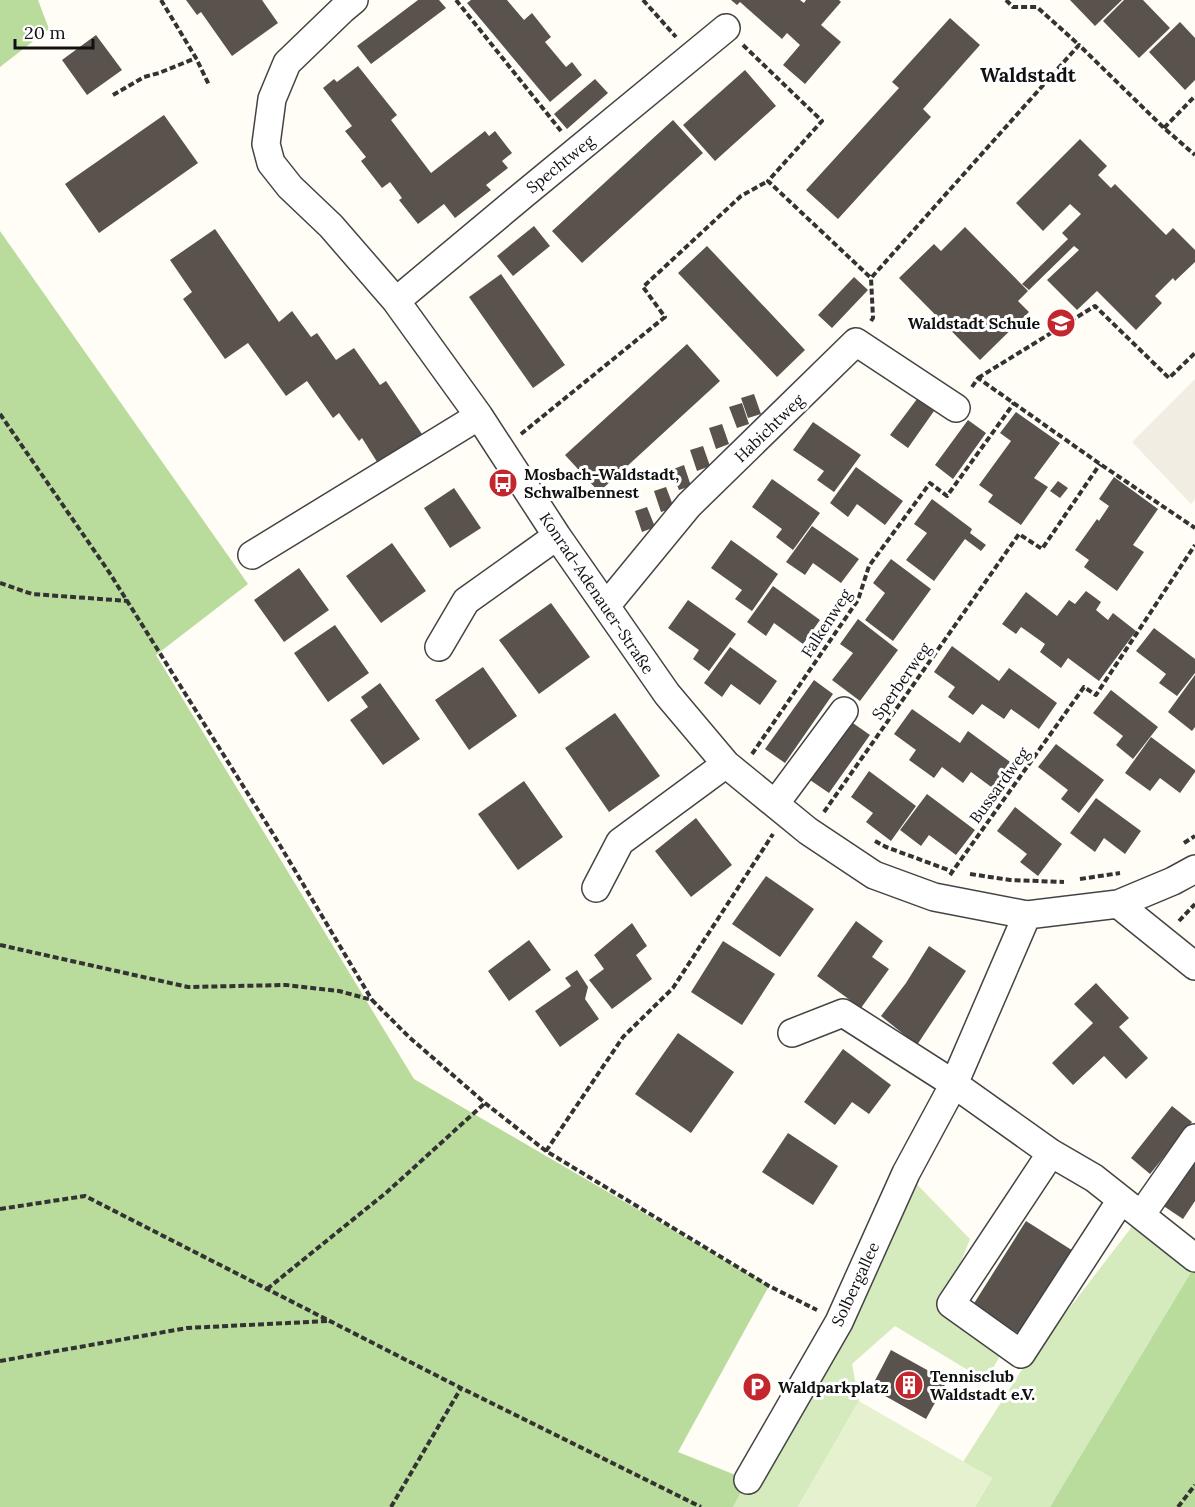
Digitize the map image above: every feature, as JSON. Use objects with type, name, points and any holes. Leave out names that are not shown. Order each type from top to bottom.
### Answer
[{"type":"street","name":"Konrad-Adenauer-Straße","points":[[354,0],[287,63],[272,99],[266,144],[271,163],[331,226],[396,301],[479,416],[557,536],[667,694],[732,769],[808,831],[874,875],[934,897],[1027,915]]},
{"type":"street","name":"Spechtweg","points":[[396,301],[726,28]]},
{"type":"street","points":[[856,342],[956,408]]},
{"type":"street","name":"Habichtweg","points":[[606,606],[689,506],[856,342]]},
{"type":"street","points":[[252,555],[479,416]]},
{"type":"street","points":[[439,647],[466,601],[557,536]]},
{"type":"street","points":[[781,809],[844,711]]},
{"type":"street","points":[[596,888],[620,842],[732,769]]},
{"type":"street","points":[[1027,915],[1118,904],[1173,881],[1195,869]]},
{"type":"street","points":[[1118,904],[1195,966]]},
{"type":"street","name":"Solbergallee","points":[[748,1480],[839,1322],[906,1173],[954,1084],[1027,915]]},
{"type":"street","points":[[792,1033],[843,1013],[954,1084],[1051,1153],[1094,1178],[1195,1258]]},
{"type":"street","points":[[1051,1153],[951,1304],[1021,1354],[1131,1208],[1195,1138]]},
{"type":"path","points":[[161,0],[196,58],[209,85]]},
{"type":"path","points":[[456,0],[576,151]]},
{"type":"path","points":[[643,0],[692,55]]},
{"type":"path","points":[[1006,0],[1013,7],[1037,7],[1195,155]]},
{"type":"path","points":[[502,450],[665,317],[643,287],[741,196],[768,181],[822,121],[726,28]]},
{"type":"path","points":[[871,278],[1079,45]]},
{"type":"path","points":[[113,95],[144,77],[196,58]]},
{"type":"path","points":[[1164,128],[1195,96]]},
{"type":"path","points":[[768,181],[871,278],[873,318],[856,342]]},
{"type":"path","points":[[956,408],[978,378],[1095,306],[1169,378],[1195,352]]},
{"type":"path","points":[[978,378],[1195,528]]},
{"type":"path","name":"Falkenweg","points":[[732,769],[858,600],[869,566],[930,483],[946,496],[1014,403]]},
{"type":"path","points":[[0,414],[128,601],[275,837],[372,1000],[409,1037],[485,1103],[546,1151],[769,1286],[839,1322]]},
{"type":"path","name":"Sperberweg","points":[[808,831],[825,811],[1019,534],[1042,549],[1100,464]]},
{"type":"path","name":"Bussardweg","points":[[934,897],[1084,687],[1096,694],[1195,545]]},
{"type":"path","points":[[0,583],[32,594],[128,601]]},
{"type":"path","points":[[546,1151],[623,1037],[673,988],[781,809]]},
{"type":"path","points":[[865,835],[886,847],[952,872],[1010,880],[1067,882]]},
{"type":"path","points":[[1178,846],[1195,836]]},
{"type":"path","points":[[1077,880],[1129,871]]},
{"type":"path","points":[[0,945],[188,987],[286,985],[339,991],[372,1000]]},
{"type":"path","points":[[267,1289],[387,1192],[485,1103]]},
{"type":"path","points":[[0,1209],[84,1196],[701,1507]]},
{"type":"path","points":[[0,1361],[187,1328],[329,1321]]},
{"type":"path","points":[[391,1507],[461,1388]]},
{"type":"path","points":[[1178,1507],[1195,1485]]},
{"type":"green space","points":[[0,0],[38,0],[49,29],[0,67]]},
{"type":"green space","points":[[0,231],[248,584],[156,655],[414,1079],[769,1286],[678,1452],[748,1480],[733,1507],[0,1507]]},
{"type":"green space","points":[[906,1173],[970,1239],[950,1290],[1008,1341],[986,1381],[895,1326],[852,1364],[859,1401],[798,1507],[733,1507],[839,1322]]},
{"type":"green space","points":[[1141,1215],[1195,1274],[1050,1507],[975,1507],[992,1478],[963,1462],[1021,1371]]},
{"type":"green space","points":[[1195,1266],[1195,1507],[1050,1507]]},
{"type":"green space","points":[[859,1401],[992,1478],[975,1507],[798,1507]]},
{"type":"shaded area","points":[[1195,379],[1195,499],[1191,504],[1132,442]]},
{"type":"building","points":[[186,0],[262,0],[278,23],[232,56],[201,12],[197,15]]},
{"type":"building","points":[[418,0],[439,0],[446,8],[371,64],[357,46]]},
{"type":"building","points":[[471,0],[507,0],[524,20],[532,13],[551,37],[545,42],[566,67],[572,62],[582,75],[550,102],[467,3]]},
{"type":"building","points":[[731,0],[800,0],[804,3],[806,0],[839,0],[841,2],[821,25],[841,42],[805,84],[783,65],[800,45],[787,33],[782,39],[740,2],[737,5]]},
{"type":"building","points":[[1070,0],[1122,0],[1095,26]]},
{"type":"building","points":[[1124,0],[1143,0],[1170,28],[1139,58],[1103,21]]},
{"type":"building","points":[[950,18],[980,45],[923,109],[931,117],[838,219],[806,190],[899,88],[892,82]]},
{"type":"building","points":[[1180,22],[1195,38],[1195,80],[1185,90],[1149,52]]},
{"type":"building","points":[[96,35],[122,70],[87,95],[62,60]]},
{"type":"building","points":[[358,66],[397,115],[391,120],[431,173],[485,131],[489,136],[495,131],[512,153],[502,161],[508,168],[486,185],[491,190],[455,218],[444,204],[418,224],[399,200],[402,198],[390,182],[382,188],[361,161],[366,157],[345,131],[352,126],[323,88],[334,79],[337,82]]},
{"type":"building","points":[[745,70],[776,106],[715,161],[683,125]]},
{"type":"building","points":[[595,79],[608,93],[567,129],[554,114]]},
{"type":"building","points":[[164,115],[198,163],[99,233],[65,184]]},
{"type":"building","points":[[673,120],[703,153],[582,263],[552,231]]},
{"type":"building","points":[[1080,139],[1107,166],[1098,175],[1111,188],[1115,184],[1166,235],[1173,228],[1195,250],[1195,262],[1175,281],[1173,278],[1155,296],[1162,303],[1136,330],[1097,291],[1077,310],[1047,280],[1079,250],[1074,246],[1029,290],[1022,284],[1068,239],[1062,233],[1081,214],[1070,204],[1043,231],[1016,203]]},
{"type":"building","points":[[534,226],[550,246],[513,276],[497,256]]},
{"type":"building","points":[[965,227],[1028,291],[1018,301],[1029,312],[980,360],[899,278],[934,244],[941,251]]},
{"type":"building","points":[[215,229],[279,322],[292,311],[311,337],[317,333],[336,360],[354,348],[380,385],[386,381],[424,437],[379,465],[362,438],[359,441],[339,413],[333,418],[307,381],[286,396],[248,343],[225,359],[183,299],[192,292],[170,260]]},
{"type":"building","points":[[707,246],[805,350],[777,377],[678,273]]},
{"type":"building","points":[[501,274],[565,365],[533,388],[469,297]]},
{"type":"building","points":[[854,277],[868,290],[832,328],[818,315]]},
{"type":"building","points":[[687,344],[720,381],[599,492],[565,455]]},
{"type":"building","points":[[754,394],[761,414],[748,418],[741,398]]},
{"type":"building","points":[[917,399],[934,411],[908,448],[890,435]]},
{"type":"building","points":[[742,403],[749,424],[737,428],[729,407]]},
{"type":"building","points":[[1016,412],[1060,443],[1034,478],[1048,487],[1021,525],[988,502],[993,495],[979,485],[1011,441],[1000,433]]},
{"type":"building","points":[[968,420],[986,433],[953,479],[935,465]]},
{"type":"building","points":[[813,422],[861,455],[834,492],[817,480],[824,471],[793,450]]},
{"type":"building","points":[[722,424],[729,444],[716,449],[709,428]]},
{"type":"building","points":[[703,446],[710,466],[697,471],[690,450]]},
{"type":"building","points":[[684,465],[691,486],[679,490],[671,470]]},
{"type":"building","points":[[856,467],[903,501],[885,525],[857,504],[848,517],[830,503]]},
{"type":"building","points":[[1114,477],[1158,509],[1133,545],[1144,552],[1117,591],[1084,567],[1089,560],[1075,550],[1109,506],[1099,499]]},
{"type":"building","points":[[772,479],[820,513],[793,550],[776,537],[782,529],[752,507]]},
{"type":"building","points":[[1058,481],[1068,488],[1060,498],[1050,491]]},
{"type":"building","points":[[666,487],[674,508],[661,512],[654,491]]},
{"type":"building","points":[[454,488],[481,528],[450,548],[424,508]]},
{"type":"building","points":[[932,499],[972,529],[970,533],[986,545],[981,551],[965,539],[934,581],[906,560],[927,533],[914,524]]},
{"type":"building","points":[[647,507],[655,527],[642,532],[635,511]]},
{"type":"building","points":[[812,526],[859,559],[841,583],[813,563],[805,575],[786,562]]},
{"type":"building","points":[[731,540],[778,574],[752,611],[735,599],[742,590],[711,568]]},
{"type":"building","points":[[392,543],[426,591],[381,623],[346,576]]},
{"type":"building","points":[[891,559],[931,589],[893,641],[865,620],[885,593],[873,583]]},
{"type":"building","points":[[299,568],[329,610],[284,642],[254,600]]},
{"type":"building","points":[[773,586],[820,620],[803,644],[774,623],[766,636],[747,622]]},
{"type":"building","points":[[1086,591],[1101,602],[1096,610],[1108,620],[1113,613],[1136,631],[1099,681],[1068,658],[1061,668],[1040,652],[1045,644],[1021,627],[1016,634],[1002,624],[1026,592],[1057,616],[1069,600],[1075,604]]},
{"type":"building","points":[[688,600],[736,634],[709,671],[693,659],[699,650],[668,628]]},
{"type":"building","points":[[551,603],[590,657],[539,694],[499,640]]},
{"type":"building","points":[[858,619],[898,650],[860,701],[832,680],[853,653],[840,644]]},
{"type":"building","points":[[335,625],[369,673],[328,702],[294,653]]},
{"type":"building","points":[[1154,628],[1195,659],[1195,673],[1177,696],[1159,683],[1166,674],[1136,651]]},
{"type":"building","points":[[952,646],[999,681],[1009,668],[1057,703],[1039,729],[1011,709],[1004,719],[982,704],[973,715],[948,697],[955,687],[934,672]]},
{"type":"building","points":[[730,647],[777,681],[760,705],[731,684],[722,697],[704,683]]},
{"type":"building","points":[[483,667],[517,716],[469,750],[435,700]]},
{"type":"building","points":[[1195,675],[1195,727],[1192,731],[1168,712]]},
{"type":"building","points":[[814,680],[833,694],[785,763],[765,749]]},
{"type":"building","points":[[380,683],[420,739],[383,765],[350,720],[368,707],[361,697]]},
{"type":"building","points":[[1111,690],[1158,727],[1133,759],[1116,745],[1123,736],[1093,713]]},
{"type":"building","points":[[912,709],[960,743],[968,731],[1017,767],[998,792],[971,772],[963,783],[942,767],[934,778],[909,760],[916,750],[894,734]]},
{"type":"building","points":[[615,713],[660,776],[609,812],[565,748]]},
{"type":"building","points":[[850,721],[870,735],[829,793],[810,780]]},
{"type":"building","points":[[1151,737],[1195,770],[1180,793],[1160,778],[1150,791],[1125,773]]},
{"type":"building","points":[[1056,744],[1104,780],[1079,813],[1061,799],[1068,790],[1038,767]]},
{"type":"building","points":[[869,771],[916,806],[891,841],[866,822],[873,813],[851,797]]},
{"type":"building","points":[[524,781],[563,837],[518,870],[478,814]]},
{"type":"building","points":[[927,794],[975,830],[956,855],[929,835],[921,846],[900,830]]},
{"type":"building","points":[[1096,798],[1141,831],[1125,854],[1104,838],[1095,852],[1070,833]]},
{"type":"building","points":[[1015,807],[1062,844],[1038,876],[1020,862],[1027,854],[997,831]]},
{"type":"building","points":[[696,818],[732,865],[691,897],[655,851]]},
{"type":"building","points":[[766,876],[814,909],[780,957],[732,924]]},
{"type":"building","points":[[856,921],[883,941],[872,957],[889,969],[861,1008],[817,976]]},
{"type":"building","points":[[632,923],[647,946],[636,955],[652,979],[612,1009],[589,980],[604,969],[594,955]]},
{"type":"building","points":[[529,940],[551,970],[509,1001],[488,971]]},
{"type":"building","points":[[723,941],[775,974],[742,1025],[691,992]]},
{"type":"building","points":[[929,946],[966,971],[917,1045],[881,1016],[906,983]]},
{"type":"building","points":[[577,970],[588,987],[585,999],[599,1019],[560,1047],[535,1011],[571,986],[565,978]]},
{"type":"building","points":[[1096,983],[1129,1018],[1119,1027],[1148,1058],[1126,1079],[1104,1056],[1073,1085],[1052,1063],[1093,1023],[1074,1004]]},
{"type":"building","points":[[678,1033],[734,1072],[691,1133],[635,1094]]},
{"type":"building","points":[[843,1049],[891,1085],[869,1114],[852,1102],[835,1125],[804,1102]]},
{"type":"building","points":[[1172,1106],[1192,1122],[1150,1174],[1131,1158]]},
{"type":"building","points":[[788,1133],[838,1166],[813,1205],[762,1172]]},
{"type":"building","points":[[1195,1157],[1195,1201],[1183,1219],[1162,1205]]},
{"type":"building","points":[[1026,1221],[1078,1254],[1025,1338],[973,1305]]},
{"type":"building","name":"Tennisclub Waldstadt e.V.","points":[[891,1350],[947,1381],[926,1419],[871,1388]]},
{"type":"place","name":"Waldstadt Schule","points":[[1061,323]]},
{"type":"place","name":"Mosbach-Waldstadt, Schwalbennest","points":[[503,483]]},
{"type":"place","name":"Tennisclub Waldstadt e.V.","points":[[909,1385]]},
{"type":"place","name":"Waldparkplatz","points":[[757,1387]]},
{"type":"district","name":"Waldstadt","points":[[1028,75]]}]
